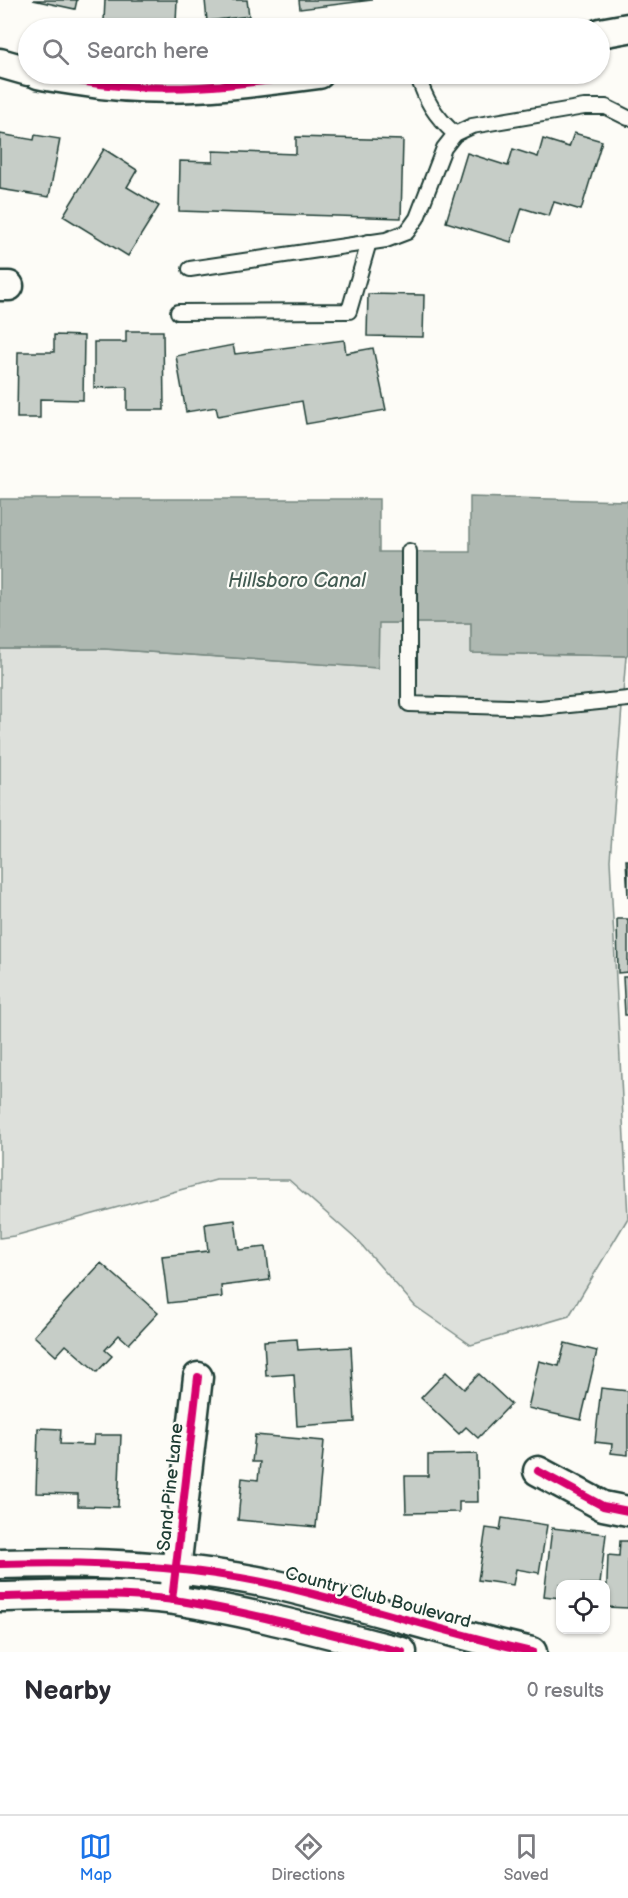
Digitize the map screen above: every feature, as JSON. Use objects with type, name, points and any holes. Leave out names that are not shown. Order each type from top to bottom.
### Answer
[{"type":"street","points":[[610,31],[628,28]]},
{"type":"street","points":[[0,63],[18,68]]},
{"type":"street","points":[[96,84],[170,89],[248,84]]},
{"type":"street","name":"Sand Pine Lane","points":[[172,1600],[198,1377]]},
{"type":"street","points":[[538,1471],[603,1506],[628,1511]]},
{"type":"street","name":"Country Club Boulevard","points":[[0,1564],[74,1562],[176,1568],[280,1586],[532,1652]]},
{"type":"street","points":[[0,1597],[101,1595],[172,1600],[263,1617],[350,1646],[402,1652]]},
{"type":"street","points":[[350,1646],[360,1608]]},
{"type":"lane","points":[[420,84],[426,100],[440,121],[455,134]]},
{"type":"lane","points":[[190,269],[386,240],[407,232],[417,219],[444,148],[455,134],[472,126],[584,107],[606,107],[628,118]]},
{"type":"lane","points":[[178,312],[349,311],[369,242]]},
{"type":"lane","points":[[409,551],[409,704],[540,708],[628,699]]},
{"type":"shaded area","points":[[378,623],[471,623],[472,653],[626,656],[610,860],[628,1218],[569,1316],[471,1345],[415,1306],[358,1241],[289,1180],[216,1180],[0,1238],[0,649],[105,649],[378,668]]},
{"type":"water","name":"Hillsboro Canal","points":[[470,497],[628,501],[628,654],[626,656],[471,653],[471,623],[379,623],[378,668],[105,649],[0,649],[0,499],[379,499],[379,552],[470,552]]},
{"type":"building","points":[[33,0],[77,0],[75,9]]},
{"type":"building","points":[[105,0],[177,0],[176,18],[104,18]]},
{"type":"building","points":[[205,0],[247,0],[249,16],[207,18]]},
{"type":"building","points":[[299,0],[372,0],[300,9]]},
{"type":"building","points":[[574,133],[602,141],[581,210],[554,202],[549,216],[522,208],[511,242],[446,222],[467,153],[508,166],[513,149],[538,157],[543,139],[569,147]]},
{"type":"building","points":[[0,134],[34,140],[35,135],[60,139],[49,197],[0,189]]},
{"type":"building","points":[[296,137],[403,140],[401,218],[179,211],[180,161],[213,162],[213,151],[296,154]]},
{"type":"building","points":[[104,149],[137,170],[127,187],[159,206],[128,256],[63,216]]},
{"type":"building","points":[[368,294],[424,295],[423,337],[367,336]]},
{"type":"building","points":[[126,331],[163,331],[164,410],[127,410],[127,387],[94,388],[94,342],[126,342]]},
{"type":"building","points":[[54,335],[84,336],[83,400],[40,399],[40,418],[17,418],[18,352],[54,352]]},
{"type":"building","points":[[344,340],[346,353],[373,348],[386,410],[306,424],[302,401],[218,416],[216,407],[186,412],[176,356],[233,345],[235,354]]},
{"type":"building","points":[[626,860],[628,860],[628,897]]},
{"type":"building","points":[[617,919],[628,919],[628,972],[618,973]]},
{"type":"building","points":[[623,977],[628,977],[628,1015],[625,1015]]},
{"type":"building","points":[[235,1220],[239,1250],[266,1247],[270,1280],[221,1286],[222,1297],[168,1303],[162,1256],[208,1251],[205,1224]]},
{"type":"building","points":[[101,1263],[158,1313],[129,1344],[119,1335],[105,1350],[112,1356],[97,1372],[66,1345],[56,1356],[34,1336]]},
{"type":"building","points":[[297,1339],[298,1350],[351,1347],[355,1422],[297,1426],[294,1374],[266,1376],[264,1341]]},
{"type":"building","points":[[565,1343],[597,1351],[581,1420],[528,1408],[539,1361],[559,1366]]},
{"type":"building","points":[[446,1372],[464,1389],[479,1374],[511,1404],[478,1438],[466,1427],[459,1434],[421,1398]]},
{"type":"building","points":[[601,1388],[628,1391],[628,1455],[611,1453],[612,1444],[595,1442]]},
{"type":"building","points":[[38,1428],[61,1429],[60,1444],[93,1445],[94,1435],[121,1435],[118,1507],[78,1506],[78,1494],[36,1493]]},
{"type":"building","points":[[255,1435],[324,1441],[316,1527],[238,1520],[242,1478],[258,1480],[260,1462],[252,1462]]},
{"type":"building","points":[[477,1454],[478,1502],[459,1502],[459,1512],[406,1513],[405,1476],[428,1476],[428,1455]]},
{"type":"building","points":[[502,1518],[547,1525],[539,1573],[516,1569],[513,1585],[478,1580],[486,1528],[500,1530]]},
{"type":"building","points":[[552,1528],[606,1534],[600,1580],[556,1580],[556,1598],[544,1596]]},
{"type":"building","points":[[620,1541],[628,1541],[628,1608],[610,1607],[610,1580],[607,1580],[608,1555],[619,1556]]},
{"type":"cycle path","points":[[102,84],[170,88],[239,84]]},
{"type":"cycle path","points":[[172,1600],[198,1377]]},
{"type":"cycle path","points":[[538,1471],[603,1506],[628,1511]]},
{"type":"cycle path","points":[[0,1564],[106,1564],[212,1573],[281,1586],[532,1652]]},
{"type":"cycle path","points":[[0,1597],[109,1595],[174,1600],[260,1617],[402,1652]]}]
